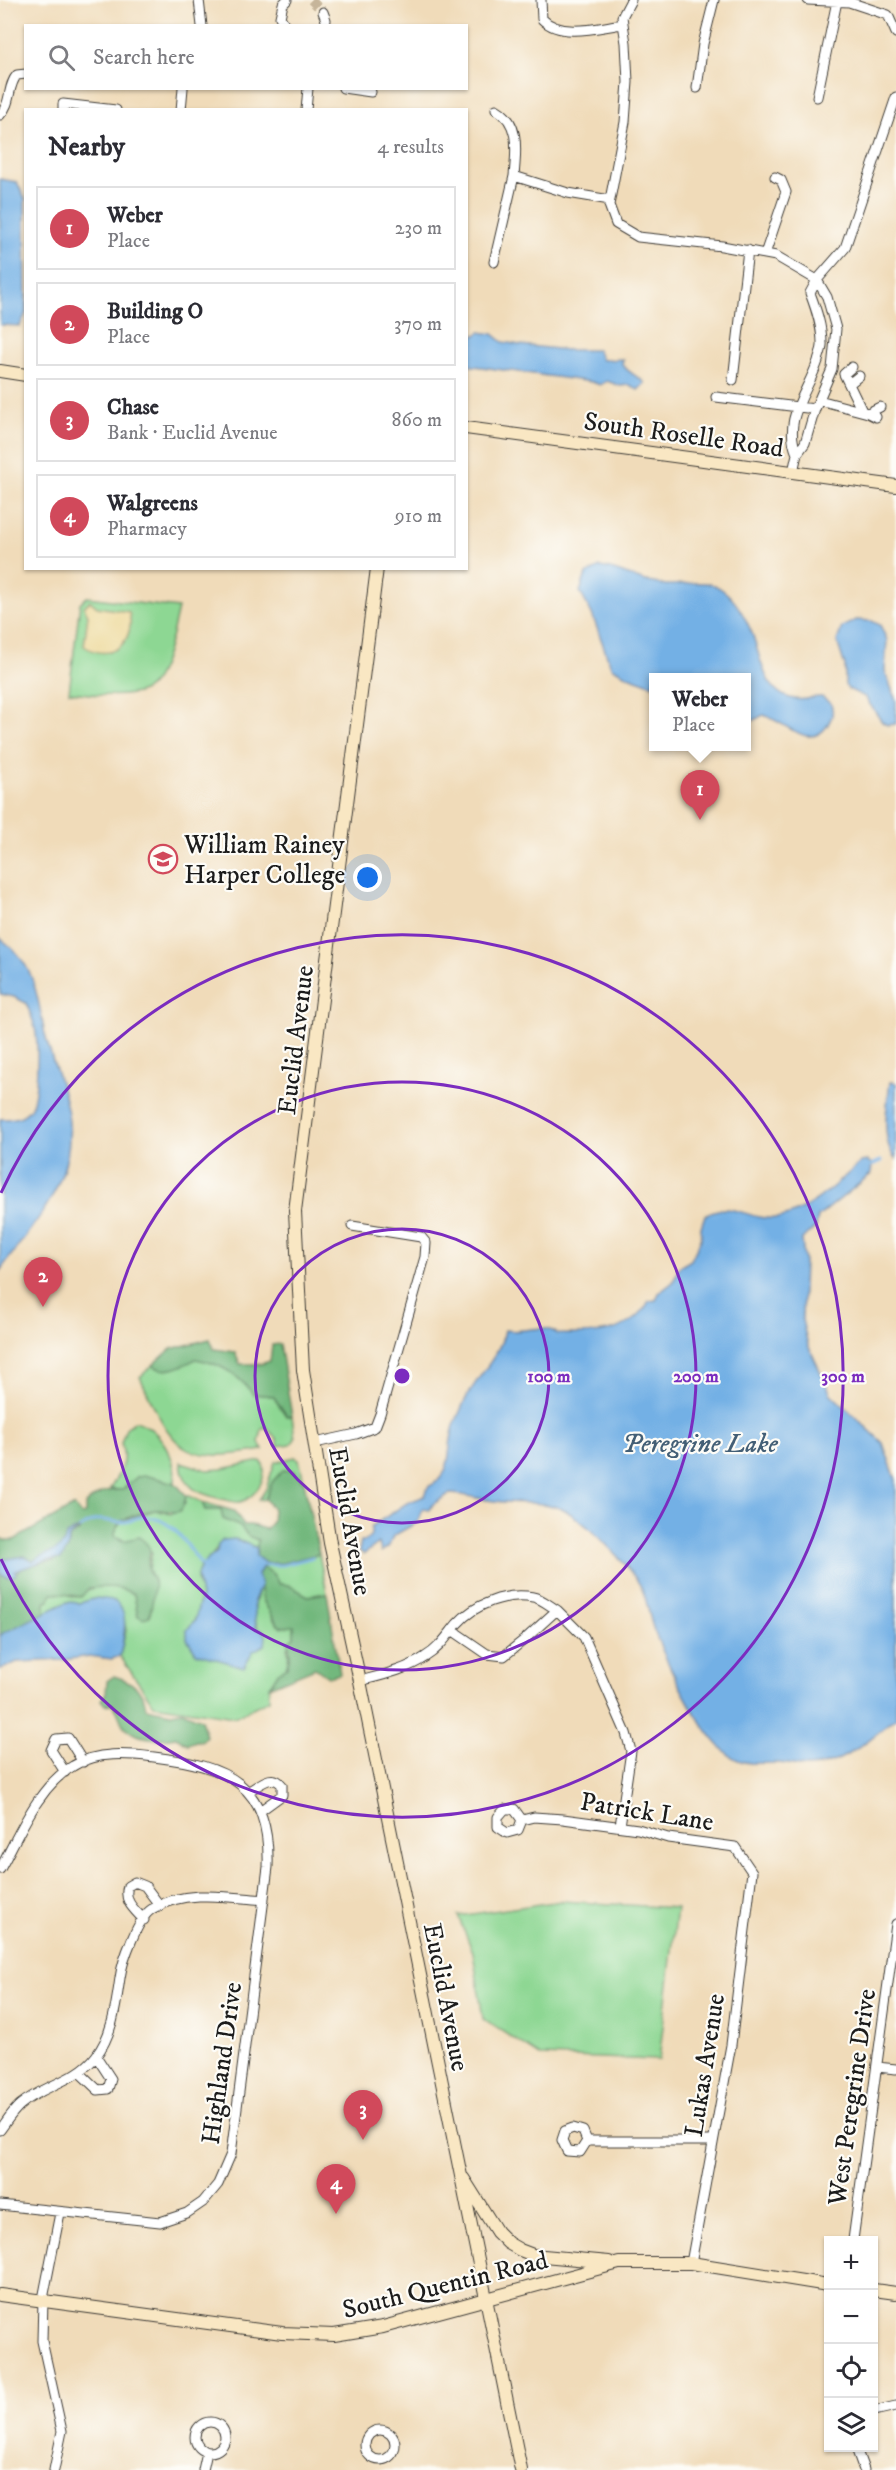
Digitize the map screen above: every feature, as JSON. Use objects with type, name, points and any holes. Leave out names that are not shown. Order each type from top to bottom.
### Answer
[{"type":"main road","points":[[0,371],[24,375]]},
{"type":"main road","name":"South Roselle Road","points":[[468,428],[896,486]]},
{"type":"main road","name":"Euclid Avenue","points":[[377,570],[295,1212],[303,1370],[330,1544],[360,1681],[520,2470]]},
{"type":"main road","points":[[459,2172],[497,2232],[508,2243],[520,2250],[533,2255],[619,2263]]},
{"type":"main road","name":"South Quentin Road","points":[[0,2295],[282,2334],[334,2335],[383,2327],[619,2263],[691,2264],[824,2283]]},
{"type":"main road","points":[[878,2291],[896,2293]]},
{"type":"street","points":[[199,0],[202,24]]},
{"type":"street","points":[[285,24],[280,17],[283,4],[287,0]]},
{"type":"street","points":[[541,0],[542,19],[548,25],[560,29],[580,30],[623,24]]},
{"type":"street","points":[[631,0],[622,16],[628,82],[625,122],[609,205],[616,224],[638,237],[776,255],[818,280],[827,297],[836,329],[832,369],[817,404],[805,443],[797,454],[793,472]]},
{"type":"street","points":[[697,88],[703,44],[714,0]]},
{"type":"street","points":[[808,0],[849,2],[888,15],[894,20],[896,33]]},
{"type":"street","points":[[817,97],[837,1]]},
{"type":"street","points":[[323,12],[325,24]]},
{"type":"street","points":[[0,115],[7,108],[13,79],[17,75],[24,74]]},
{"type":"street","points":[[180,108],[183,90]]},
{"type":"street","points":[[306,108],[308,90]]},
{"type":"street","points":[[357,90],[371,92]]},
{"type":"street","points":[[797,454],[791,439],[792,422],[813,375],[823,345],[819,320],[810,293],[845,248],[896,97]]},
{"type":"street","points":[[63,108],[63,104],[98,108]]},
{"type":"street","points":[[494,262],[514,176],[515,134],[506,114],[496,109]]},
{"type":"street","points":[[514,176],[568,193],[610,200]]},
{"type":"street","points":[[765,254],[786,192],[781,180],[775,177]]},
{"type":"street","points":[[733,380],[748,250]]},
{"type":"street","points":[[852,367],[844,374],[854,394],[869,414]]},
{"type":"street","points":[[849,384],[859,375]]},
{"type":"street","points":[[854,394],[863,389]]},
{"type":"street","points":[[716,397],[798,407],[817,404],[869,414],[880,407]]},
{"type":"street","points":[[315,1443],[356,1434],[375,1427],[425,1257],[426,1244],[422,1237],[352,1226]]},
{"type":"street","points":[[360,1681],[408,1668],[428,1656],[459,1622],[480,1605],[507,1597],[534,1597],[557,1610],[584,1637],[627,1733],[631,1751],[620,1826]]},
{"type":"street","points":[[452,1630],[488,1654],[504,1656],[557,1610]]},
{"type":"street","points":[[65,1772],[51,1750],[56,1739],[68,1738],[83,1762]]},
{"type":"street","points":[[0,1869],[35,1808],[50,1787],[65,1772],[83,1762],[109,1755],[130,1754],[191,1762],[220,1771],[249,1791],[271,1779],[278,1780],[282,1785],[282,1795],[260,1811]]},
{"type":"street","name":"Highland Drive","points":[[0,2205],[160,2223],[187,2213],[203,2202],[218,2184],[231,2154],[264,1900],[268,1841],[260,1811],[249,1791]]},
{"type":"street","name":"Patrick Lane","points":[[522,1820],[534,1817],[620,1826],[668,1839],[735,1847],[753,1872]]},
{"type":"street","name":"Lukas Avenue","points":[[691,2264],[731,2044],[753,1872]]},
{"type":"street","points":[[144,1920],[128,1904],[125,1894],[128,1886],[135,1882],[145,1886],[160,1906]]},
{"type":"street","points":[[0,2130],[20,2105],[79,2072],[96,2056],[105,2040],[115,2012],[121,1967],[132,1938],[150,1910],[202,1896],[264,1900]]},
{"type":"street","name":"West Peregrine Drive","points":[[854,2236],[896,1924]]},
{"type":"street","points":[[79,2072],[98,2090],[108,2089],[111,2079],[96,2056]]},
{"type":"street","points":[[877,2067],[896,2069]]},
{"type":"street","points":[[587,2141],[713,2141]]},
{"type":"street","points":[[54,2470],[62,2431],[42,2341],[43,2300],[60,2213]]},
{"type":"street","points":[[878,2410],[896,2406]]},
{"type":"street","points":[[203,2470],[207,2452]]},
{"type":"street","points":[[857,2452],[864,2470]]},
{"type":"street","points":[[369,2470],[373,2459]]},
{"type":"green space","points":[[87,597],[178,608],[162,667],[157,678],[143,691],[126,695],[69,692],[80,603]]},
{"type":"green space","points":[[210,1339],[214,1349],[235,1352],[240,1364],[261,1364],[270,1361],[272,1345],[280,1344],[292,1416],[287,1416],[273,1396],[253,1394],[242,1381],[213,1363],[196,1359],[169,1370],[153,1365],[171,1349]]},
{"type":"green space","points":[[196,1359],[213,1363],[228,1371],[242,1381],[253,1394],[273,1396],[286,1416],[292,1416],[295,1439],[291,1444],[278,1446],[277,1439],[266,1427],[262,1429],[259,1442],[263,1450],[213,1455],[196,1452],[183,1446],[161,1421],[140,1377],[153,1365],[169,1370]]},
{"type":"green space","points":[[135,1421],[152,1430],[165,1445],[173,1464],[175,1483],[158,1479],[122,1490],[110,1489],[123,1462],[121,1443],[126,1428]]},
{"type":"green space","points":[[295,1457],[299,1459],[304,1482],[293,1471],[273,1481],[265,1499],[259,1500],[266,1489],[275,1462]]},
{"type":"green space","points":[[261,1461],[264,1472],[260,1485],[246,1500],[238,1502],[213,1497],[193,1488],[185,1478],[181,1462],[207,1470]]},
{"type":"green space","points":[[283,1470],[293,1471],[304,1482],[319,1554],[282,1563],[265,1563],[256,1556],[258,1540],[248,1536],[241,1527],[223,1519],[221,1510],[205,1510],[202,1502],[234,1511],[244,1525],[266,1529],[272,1522],[273,1509],[265,1499],[273,1481]]},
{"type":"green space","points":[[144,1475],[175,1483],[186,1495],[182,1509],[179,1511],[155,1510],[144,1513],[123,1520],[116,1530],[115,1536],[123,1541],[139,1537],[150,1550],[148,1566],[154,1580],[154,1594],[150,1615],[144,1619],[138,1616],[134,1594],[117,1588],[89,1588],[82,1596],[52,1593],[50,1599],[45,1602],[45,1613],[0,1636],[0,1574],[10,1577],[31,1566],[54,1561],[66,1552],[69,1537],[81,1530],[66,1535],[65,1544],[56,1551],[33,1561],[25,1556],[0,1560],[0,1538],[14,1540],[74,1506],[81,1515],[85,1514],[85,1505],[93,1498],[106,1491],[122,1490],[138,1476]]},
{"type":"green space","points":[[186,1495],[202,1502],[205,1510],[221,1510],[223,1519],[241,1527],[248,1536],[258,1540],[257,1548],[235,1539],[218,1545],[198,1571],[200,1605],[187,1630],[253,1651],[265,1645],[258,1630],[255,1615],[261,1585],[275,1622],[284,1627],[294,1625],[294,1637],[287,1647],[287,1665],[269,1686],[269,1700],[234,1717],[154,1705],[120,1656],[126,1630],[123,1614],[97,1598],[80,1603],[67,1602],[45,1613],[44,1602],[50,1599],[51,1593],[62,1592],[73,1597],[103,1586],[118,1588],[134,1594],[138,1616],[150,1616],[154,1581],[149,1570],[152,1552],[115,1536],[115,1530],[123,1520],[155,1510],[171,1514],[185,1504]]},
{"type":"green space","points":[[319,1554],[327,1593],[308,1596],[288,1585],[279,1584],[273,1574],[263,1567],[265,1563],[282,1563]]},
{"type":"green space","points":[[263,1567],[273,1574],[279,1584],[288,1585],[308,1596],[327,1593],[340,1674],[328,1677],[315,1668],[269,1687],[279,1671],[287,1667],[290,1655],[288,1641],[294,1637],[294,1626],[280,1626],[265,1603],[258,1574]]},
{"type":"green space","points":[[114,1676],[136,1687],[143,1696],[146,1708],[171,1713],[182,1711],[201,1719],[206,1736],[202,1741],[188,1744],[176,1737],[148,1738],[134,1734],[123,1725],[112,1704],[105,1705],[101,1700],[106,1693],[107,1681]]},
{"type":"green space","points":[[561,1901],[677,1908],[659,2060],[540,2056],[483,2019],[473,1952],[458,1916]]},
{"type":"sand","points":[[90,601],[97,607],[129,612],[129,632],[125,641],[112,651],[94,651],[84,646],[88,615],[84,607]]},
{"type":"water","points":[[0,179],[17,182],[24,197],[24,317],[20,326],[0,325]]},
{"type":"water","points":[[480,332],[493,334],[503,342],[520,345],[567,350],[597,350],[602,360],[623,359],[624,367],[645,383],[638,390],[630,385],[620,386],[607,381],[600,385],[468,365],[468,335],[474,336]]},
{"type":"water","points":[[600,567],[658,584],[704,583],[717,586],[729,595],[747,622],[765,673],[776,690],[784,696],[795,699],[822,697],[832,707],[832,715],[827,726],[820,733],[812,736],[796,732],[763,715],[751,722],[751,673],[649,673],[649,684],[611,667],[592,614],[580,592],[586,574]]},
{"type":"water","points":[[856,620],[872,621],[880,625],[887,640],[885,671],[896,701],[896,724],[887,725],[882,722],[865,697],[848,689],[845,685],[845,666],[837,641],[842,627]]},
{"type":"water","points":[[0,938],[21,959],[37,993],[45,1034],[65,1099],[69,1122],[69,1145],[65,1165],[49,1202],[0,1271],[0,1119],[20,1117],[30,1109],[33,1103],[37,1041],[26,1003],[0,994]]},
{"type":"water","points":[[890,1082],[896,1083],[896,1159],[891,1152],[886,1133]]},
{"type":"water","name":"Peregrine Lake","points":[[867,1161],[872,1164],[871,1174],[818,1217],[816,1227],[802,1239],[804,1260],[802,1320],[808,1345],[831,1394],[883,1443],[896,1480],[896,1718],[865,1743],[831,1763],[806,1767],[782,1763],[747,1763],[726,1752],[713,1739],[689,1704],[655,1633],[644,1594],[637,1580],[594,1533],[562,1509],[545,1504],[494,1501],[449,1494],[433,1504],[430,1510],[423,1509],[418,1522],[393,1536],[389,1546],[381,1552],[379,1543],[364,1554],[359,1551],[361,1541],[366,1541],[371,1536],[371,1527],[407,1503],[425,1496],[428,1487],[443,1475],[452,1433],[460,1411],[495,1354],[505,1330],[545,1329],[558,1334],[584,1334],[610,1331],[621,1327],[632,1321],[649,1301],[656,1300],[659,1293],[673,1282],[679,1267],[691,1260],[701,1239],[701,1227],[705,1215],[724,1209],[766,1218],[787,1216],[810,1204],[861,1162]]},
{"type":"water","points":[[83,1526],[69,1537],[68,1548],[61,1559],[47,1560],[15,1571],[16,1575],[10,1577],[0,1574],[0,1560],[25,1556],[33,1561],[58,1549],[62,1546],[66,1535]]},
{"type":"water","points":[[235,1539],[257,1548],[256,1556],[265,1563],[258,1574],[261,1585],[254,1601],[256,1628],[263,1630],[266,1636],[265,1645],[253,1651],[244,1667],[196,1653],[187,1639],[187,1630],[195,1620],[201,1596],[197,1576],[201,1565],[217,1552],[218,1545],[223,1540]]},
{"type":"water","points":[[97,1598],[112,1600],[122,1610],[125,1626],[120,1656],[112,1659],[89,1656],[64,1660],[17,1662],[0,1670],[0,1636],[3,1633],[67,1602],[80,1603]]},
{"type":"waterway","points":[[869,1166],[881,1161]]},
{"type":"waterway","points":[[80,1528],[99,1520],[124,1522],[140,1517],[153,1518],[162,1521],[177,1532],[201,1565],[204,1565]]},
{"type":"waterway","points":[[262,1565],[283,1565],[313,1557]]},
{"type":"tunnel","points":[[311,0],[323,12]]},
{"type":"place","name":"Weber","points":[[700,820]]},
{"type":"place","name":"William Rainey Harper College","points":[[163,859]]},
{"type":"place","name":"Building O","points":[[43,1307]]},
{"type":"place","name":"Chase","points":[[363,2140]]},
{"type":"place","name":"Walgreens","points":[[336,2214]]}]
